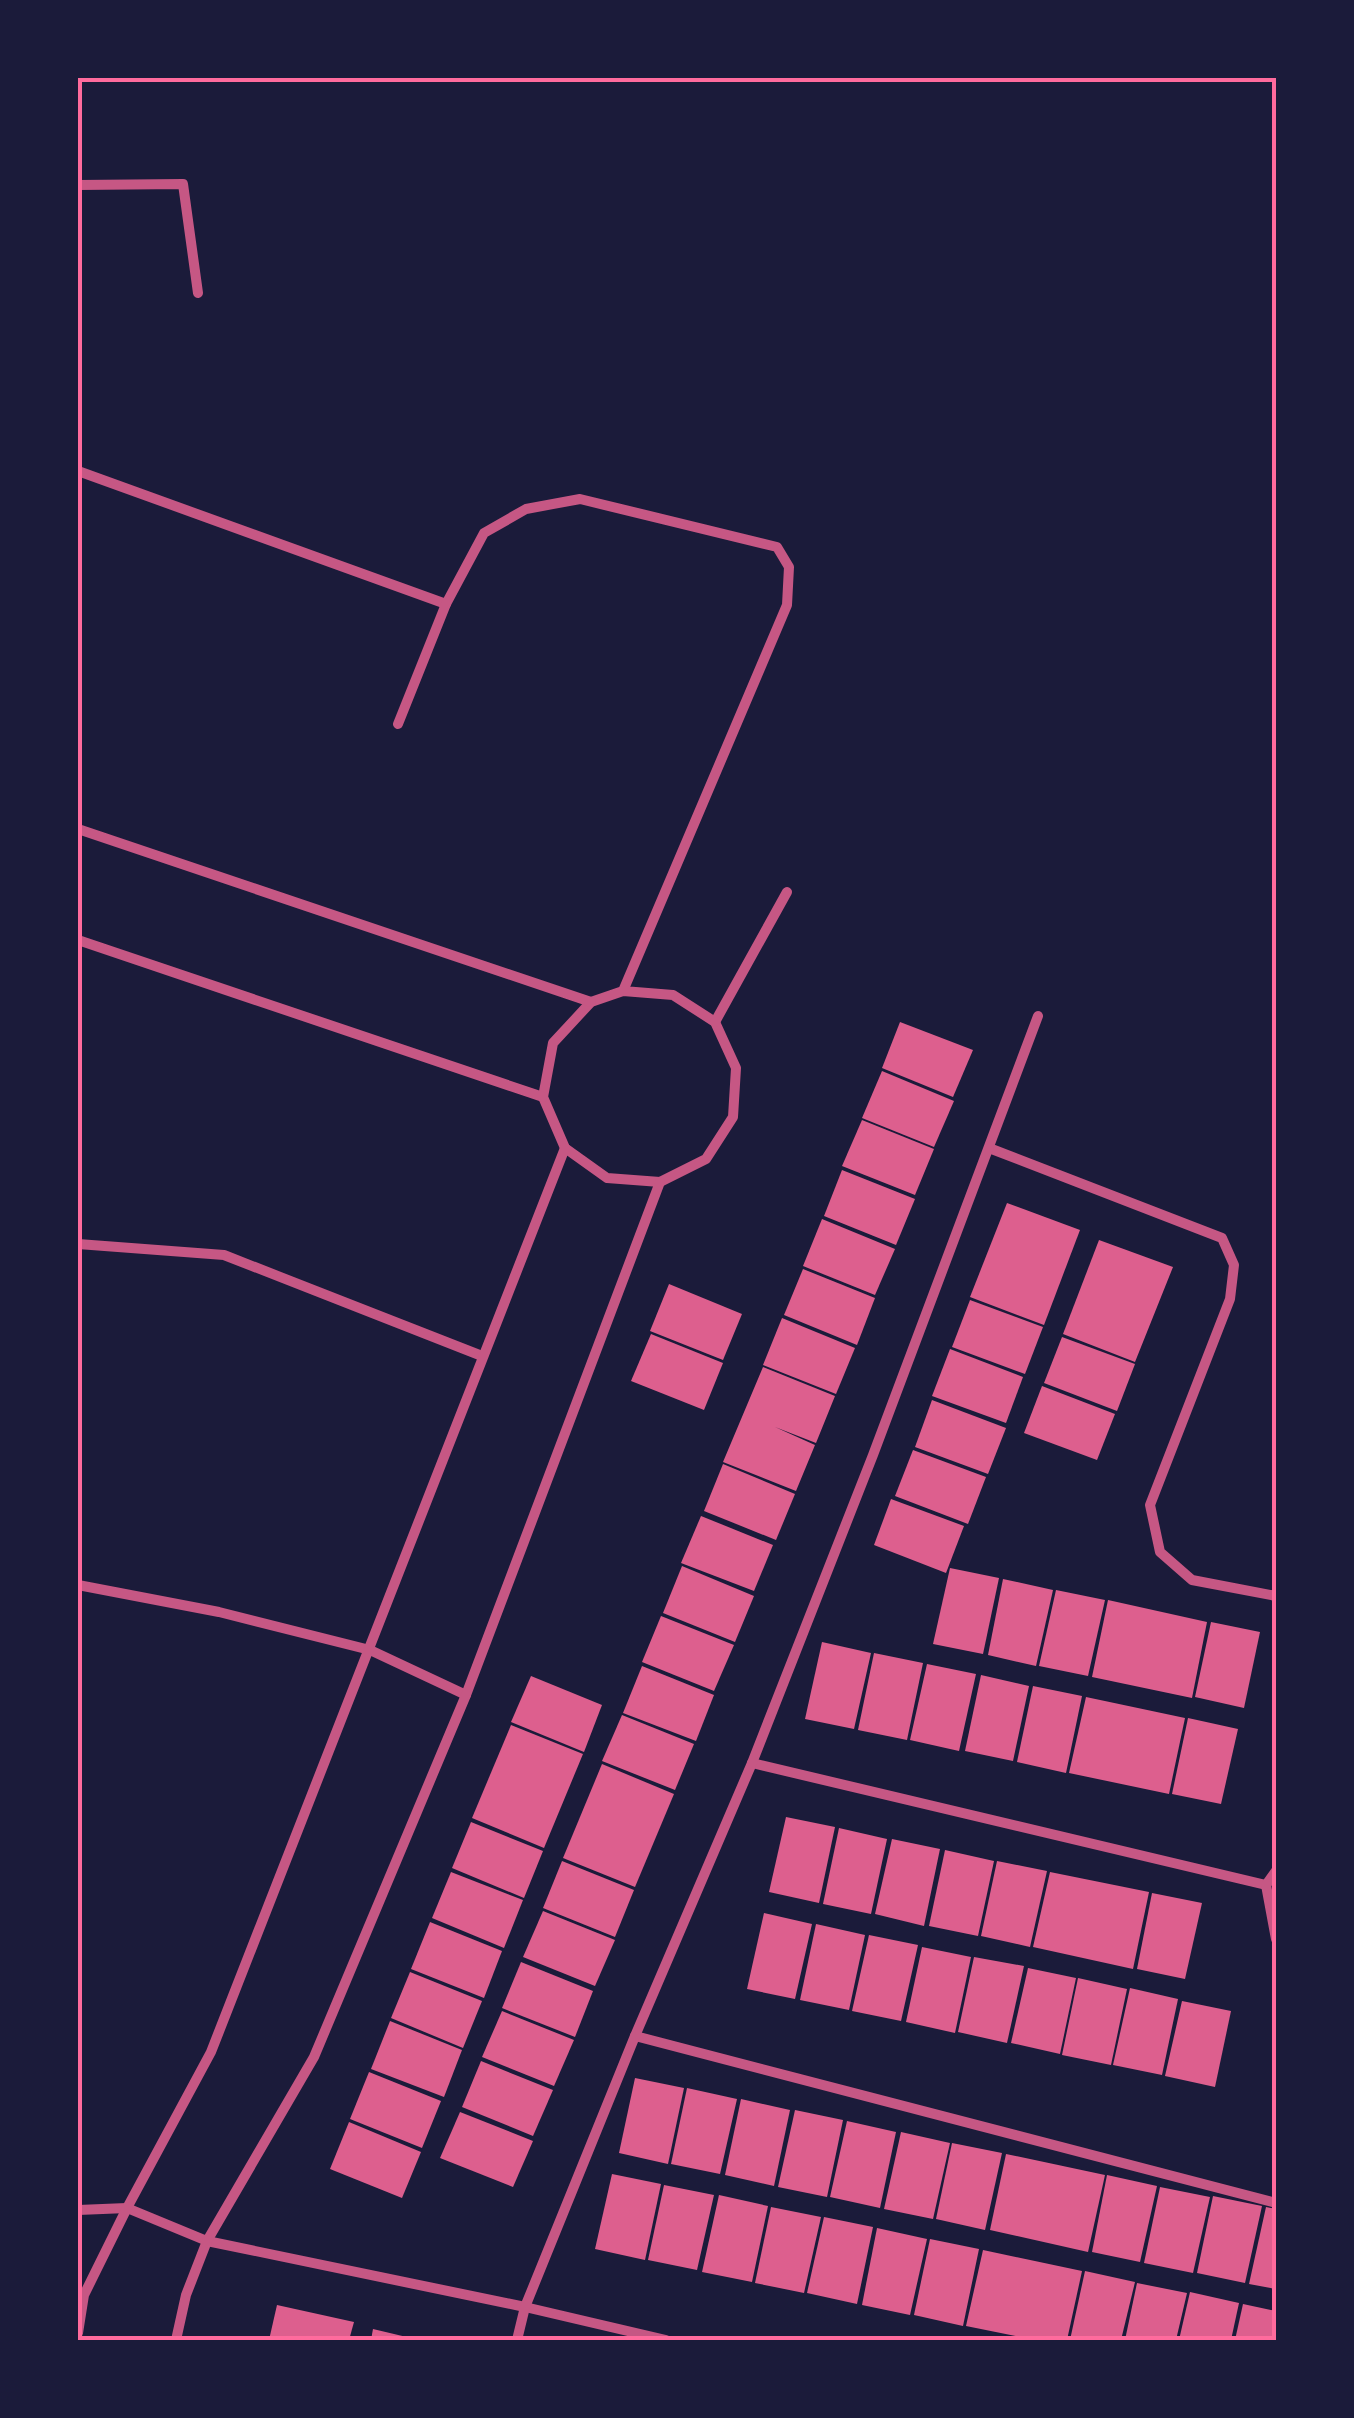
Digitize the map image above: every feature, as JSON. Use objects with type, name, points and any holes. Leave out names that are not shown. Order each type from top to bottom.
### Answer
[{"type":"street","points":[[78,185],[183,184],[198,293]]},
{"type":"street","points":[[78,471],[446,604]]},
{"type":"street","points":[[398,724],[446,604],[484,533],[526,509],[580,499],[776,546],[789,566],[787,605],[623,990]]},
{"type":"street","points":[[78,829],[592,1002]]},
{"type":"street","points":[[715,1022],[786,892]]},
{"type":"street","points":[[78,940],[544,1097]]},
{"type":"street","points":[[623,990],[673,995],[715,1022],[736,1068],[733,1117],[706,1159],[660,1182],[608,1178],[564,1148],[544,1097],[553,1043],[592,1002],[623,990]]},
{"type":"street","points":[[517,2340],[525,2307],[752,1764],[1038,1016]]},
{"type":"street","points":[[78,2333],[84,2295],[211,2052],[564,1148]]},
{"type":"street","points":[[988,1148],[1222,1238],[1234,1265],[1230,1299],[1150,1505],[1160,1552],[1192,1580],[1276,1596]]},
{"type":"street","points":[[176,2340],[186,2295],[206,2241],[314,2057],[466,1695],[660,1182]]},
{"type":"street","points":[[78,1244],[224,1254],[482,1356]]},
{"type":"street","points":[[78,1585],[219,1612],[370,1650],[466,1695]]},
{"type":"street","points":[[752,1764],[1266,1885]]},
{"type":"street","points":[[1276,1871],[1266,1885],[1276,1939]]},
{"type":"street","points":[[636,2036],[1276,2202]]},
{"type":"street","points":[[78,2210],[127,2208],[206,2241],[666,2340]]},
{"type":"building","points":[[900,1022],[973,1050],[953,1097],[882,1068]]},
{"type":"building","points":[[882,1071],[954,1101],[934,1147],[862,1118]]},
{"type":"building","points":[[862,1120],[934,1149],[915,1195],[842,1166]]},
{"type":"building","points":[[842,1170],[915,1199],[896,1245],[824,1216]]},
{"type":"building","points":[[1007,1203],[1080,1230],[1044,1325],[970,1297]]},
{"type":"building","points":[[822,1219],[895,1249],[875,1295],[803,1266]]},
{"type":"building","points":[[1099,1240],[1173,1267],[1135,1362],[1063,1334]]},
{"type":"building","points":[[803,1269],[875,1298],[857,1345],[784,1315]]},
{"type":"building","points":[[669,1284],[742,1314],[723,1360],[650,1331]]},
{"type":"building","points":[[970,1300],[1043,1327],[1025,1374],[952,1347]]},
{"type":"building","points":[[782,1318],[855,1348],[836,1394],[763,1365]]},
{"type":"building","points":[[651,1334],[723,1363],[704,1410],[631,1381]]},
{"type":"building","points":[[1062,1337],[1135,1364],[1117,1411],[1044,1383]]},
{"type":"building","points":[[950,1349],[1023,1377],[1006,1423],[932,1396]]},
{"type":"building","points":[[763,1367],[835,1396],[816,1443],[775,1427],[815,1445],[796,1491],[723,1462]]},
{"type":"building","points":[[1042,1386],[1115,1414],[1097,1460],[1024,1433]]},
{"type":"building","points":[[932,1400],[1006,1428],[988,1474],[915,1447]]},
{"type":"building","points":[[913,1450],[986,1477],[968,1524],[895,1496]]},
{"type":"building","points":[[723,1464],[795,1494],[776,1540],[704,1511]]},
{"type":"building","points":[[891,1499],[964,1526],[946,1573],[874,1545]]},
{"type":"building","points":[[701,1516],[773,1545],[754,1591],[681,1563]]},
{"type":"building","points":[[682,1566],[754,1596],[735,1642],[663,1613]]},
{"type":"building","points":[[950,1568],[999,1578],[983,1654],[933,1644]]},
{"type":"building","points":[[1003,1579],[1053,1590],[1036,1666],[988,1655]]},
{"type":"building","points":[[1056,1590],[1105,1600],[1088,1676],[1039,1666]]},
{"type":"building","points":[[1108,1600],[1207,1622],[1192,1698],[1092,1677]]},
{"type":"building","points":[[661,1616],[734,1645],[714,1691],[642,1662]]},
{"type":"building","points":[[1211,1622],[1260,1632],[1244,1708],[1195,1697]]},
{"type":"building","points":[[822,1642],[871,1653],[854,1729],[805,1719]]},
{"type":"building","points":[[874,1653],[923,1663],[907,1740],[858,1730]]},
{"type":"building","points":[[927,1664],[976,1674],[959,1751],[910,1740]]},
{"type":"building","points":[[642,1666],[714,1695],[696,1741],[623,1713]]},
{"type":"building","points":[[981,1675],[1029,1686],[1013,1761],[965,1751]]},
{"type":"building","points":[[531,1676],[602,1705],[584,1752],[511,1722]]},
{"type":"building","points":[[1033,1686],[1082,1696],[1066,1773],[1017,1762]]},
{"type":"building","points":[[1086,1697],[1185,1718],[1169,1794],[1069,1773]]},
{"type":"building","points":[[622,1715],[694,1744],[675,1790],[602,1761]]},
{"type":"building","points":[[1188,1718],[1238,1729],[1221,1804],[1172,1794]]},
{"type":"building","points":[[511,1725],[583,1754],[544,1848],[472,1818]]},
{"type":"building","points":[[602,1764],[674,1794],[635,1887],[563,1858]]},
{"type":"building","points":[[786,1817],[835,1827],[819,1903],[769,1892]]},
{"type":"building","points":[[471,1822],[543,1851],[524,1898],[452,1868]]},
{"type":"building","points":[[839,1828],[887,1839],[871,1914],[823,1904]]},
{"type":"building","points":[[892,1839],[940,1849],[924,1926],[875,1914]]},
{"type":"building","points":[[945,1850],[994,1861],[978,1936],[929,1926]]},
{"type":"building","points":[[562,1861],[634,1890],[615,1937],[543,1908]]},
{"type":"building","points":[[997,1861],[1047,1871],[1030,1947],[981,1936]]},
{"type":"building","points":[[451,1872],[523,1900],[504,1948],[432,1918]]},
{"type":"building","points":[[1050,1872],[1149,1892],[1133,1969],[1033,1947]]},
{"type":"building","points":[[1152,1893],[1202,1903],[1185,1979],[1137,1969]]},
{"type":"building","points":[[543,1911],[615,1940],[595,1986],[523,1957]]},
{"type":"building","points":[[764,1913],[812,1924],[795,1999],[747,1989]]},
{"type":"building","points":[[430,1922],[502,1951],[484,1998],[411,1969]]},
{"type":"building","points":[[816,1924],[865,1935],[849,2010],[800,2000]]},
{"type":"building","points":[[869,1935],[918,1945],[901,2021],[852,2011]]},
{"type":"building","points":[[922,1947],[971,1957],[955,2033],[906,2022]]},
{"type":"building","points":[[974,1957],[1024,1966],[1007,2043],[958,2032]]},
{"type":"building","points":[[521,1962],[593,1991],[575,2037],[502,2008]]},
{"type":"building","points":[[1028,1968],[1076,1978],[1060,2054],[1011,2043]]},
{"type":"building","points":[[410,1972],[482,2001],[463,2048],[391,2018]]},
{"type":"building","points":[[1078,1978],[1127,1989],[1111,2065],[1062,2055]]},
{"type":"building","points":[[1130,1988],[1178,1999],[1162,2075],[1113,2065]]},
{"type":"building","points":[[1182,2001],[1231,2011],[1215,2087],[1165,2076]]},
{"type":"building","points":[[502,2011],[574,2040],[554,2086],[482,2057]]},
{"type":"building","points":[[390,2021],[462,2050],[444,2097],[371,2069]]},
{"type":"building","points":[[481,2061],[553,2090],[533,2136],[462,2107]]},
{"type":"building","points":[[369,2072],[441,2101],[422,2148],[350,2119]]},
{"type":"building","points":[[635,2078],[684,2088],[668,2164],[619,2153]]},
{"type":"building","points":[[687,2088],[737,2099],[720,2174],[671,2164]]},
{"type":"building","points":[[741,2099],[790,2110],[774,2186],[725,2175]]},
{"type":"building","points":[[795,2110],[843,2120],[827,2197],[778,2187]]},
{"type":"building","points":[[460,2112],[533,2141],[513,2187],[440,2158]]},
{"type":"building","points":[[847,2121],[896,2132],[880,2208],[830,2197]]},
{"type":"building","points":[[349,2122],[421,2152],[402,2198],[330,2169]]},
{"type":"building","points":[[901,2132],[950,2143],[933,2219],[884,2209]]},
{"type":"building","points":[[952,2143],[1002,2153],[985,2230],[936,2219]]},
{"type":"building","points":[[1006,2154],[1105,2175],[1088,2252],[990,2230]]},
{"type":"building","points":[[612,2174],[661,2184],[645,2260],[595,2249]]},
{"type":"building","points":[[1107,2175],[1157,2186],[1140,2262],[1092,2252]]},
{"type":"building","points":[[664,2185],[714,2195],[697,2270],[648,2260]]},
{"type":"building","points":[[1160,2187],[1210,2197],[1193,2273],[1144,2263]]},
{"type":"building","points":[[719,2195],[768,2206],[752,2282],[702,2272]]},
{"type":"building","points":[[1213,2196],[1262,2206],[1245,2283],[1197,2273]]},
{"type":"building","points":[[771,2207],[821,2217],[804,2293],[755,2283]]},
{"type":"building","points":[[1266,2207],[1276,2209],[1276,2289],[1249,2284]]},
{"type":"building","points":[[824,2217],[873,2227],[857,2304],[807,2293]]},
{"type":"building","points":[[877,2228],[927,2239],[910,2315],[862,2305]]},
{"type":"building","points":[[930,2239],[979,2249],[963,2326],[914,2315]]},
{"type":"building","points":[[983,2250],[1082,2271],[1067,2340],[1035,2340],[966,2326]]},
{"type":"building","points":[[1085,2271],[1135,2282],[1121,2340],[1070,2340]]},
{"type":"building","points":[[1137,2283],[1187,2293],[1176,2340],[1125,2340]]},
{"type":"building","points":[[1190,2292],[1239,2303],[1231,2340],[1179,2340]]},
{"type":"building","points":[[1243,2304],[1276,2311],[1276,2340],[1235,2340]]},
{"type":"building","points":[[277,2305],[354,2322],[349,2340],[269,2340]]},
{"type":"building","points":[[373,2329],[415,2339],[415,2340],[371,2340]]}]
